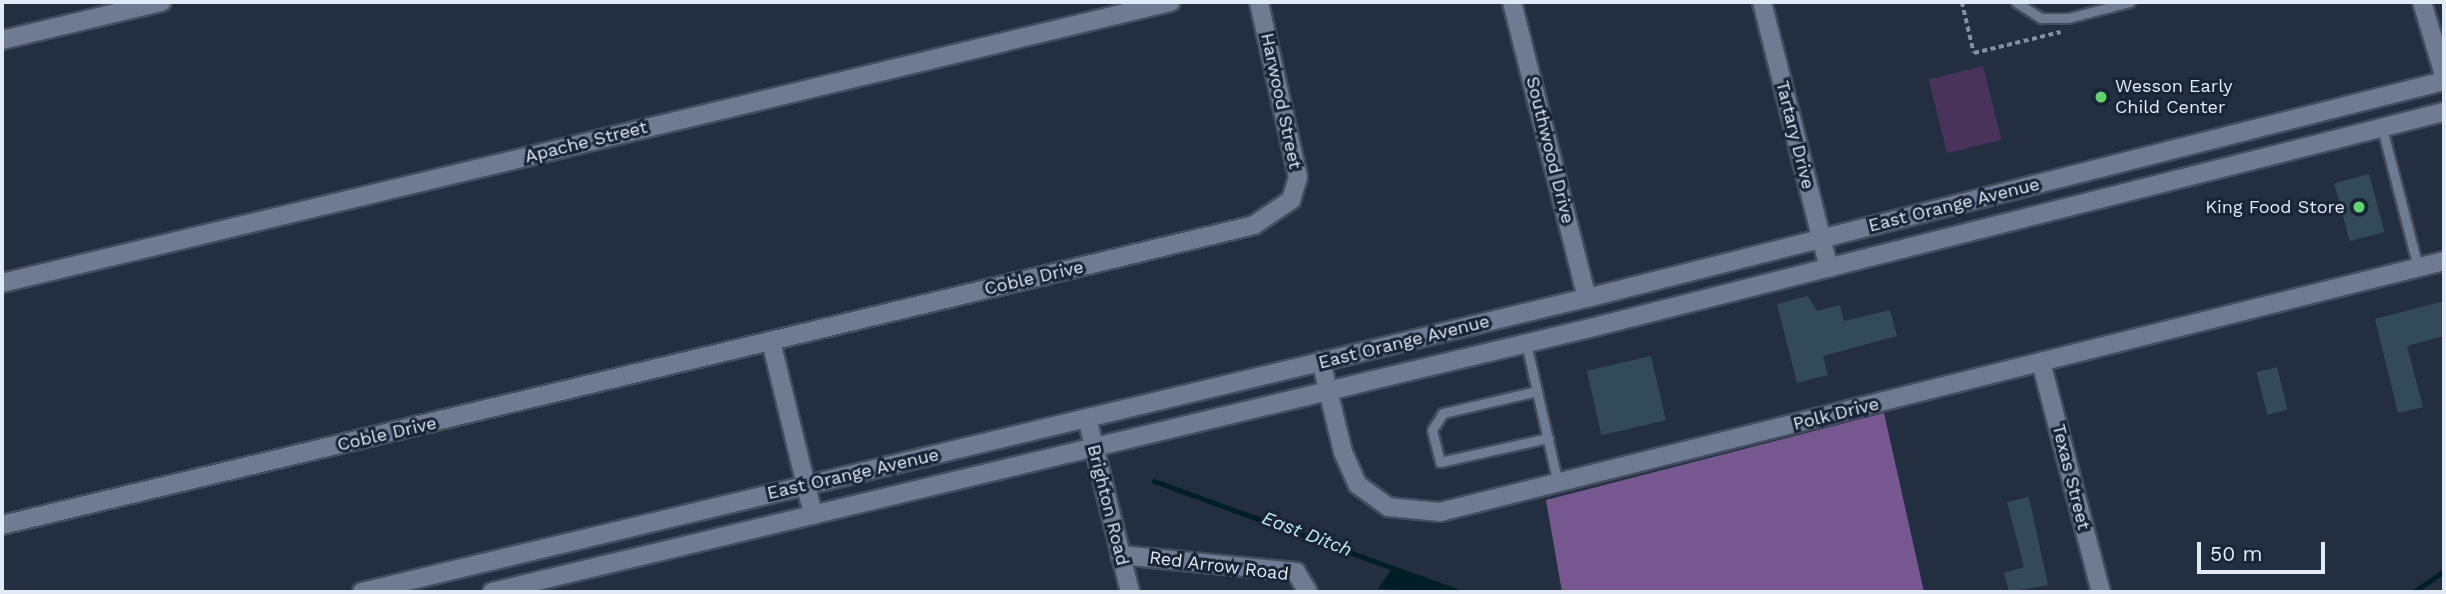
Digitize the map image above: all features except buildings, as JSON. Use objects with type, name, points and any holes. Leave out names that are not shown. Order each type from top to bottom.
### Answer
[{"type":"street","points":[[2,40],[162,2]]},
{"type":"street","name":"Apache Street","points":[[2,283],[1171,2]]},
{"type":"street","name":"Harwood Street","points":[[1259,2],[1296,152],[1298,177],[1291,200]]},
{"type":"street","name":"Southwood Drive","points":[[1512,2],[1587,298]]},
{"type":"street","name":"Tartary Drive","points":[[1762,2],[1829,268]]},
{"type":"street","points":[[2422,2],[2444,75]]},
{"type":"street","name":"East Orange Avenue","points":[[362,592],[1587,298],[2444,81]]},
{"type":"street","name":"East Orange Avenue","points":[[491,592],[1525,343],[2444,112]]},
{"type":"street","name":"Coble Drive","points":[[2,525],[1234,231],[1270,218],[1291,200]]},
{"type":"street","name":"Polk Drive","points":[[1321,362],[1348,468],[1358,485],[1388,507],[1440,512],[2444,261]]},
{"type":"street","points":[[771,341],[813,516]]},
{"type":"street","name":"Texas Street","points":[[2041,362],[2101,592]]},
{"type":"street","name":"Brighton Road","points":[[1087,418],[1130,592]]},
{"type":"street","name":"Red Arrow Road","points":[[1120,555],[1296,572],[1308,592]]},
{"type":"street","points":[[483,563],[491,592]]},
{"type":"lane","points":[[2016,2],[2041,18],[2068,18],[2130,2]]},
{"type":"lane","points":[[2382,128],[2418,267]]},
{"type":"lane","points":[[1525,343],[1558,484]]},
{"type":"lane","points":[[1536,391],[1443,413],[1432,430],[1440,462],[1548,438]]},
{"type":"path","points":[[1962,2],[1974,53],[2071,30],[2068,18]]},
{"type":"shaded area","points":[[1983,66],[2001,140],[1947,153],[1929,80]]},
{"type":"shaded area","points":[[1884,413],[1924,592],[1562,592],[1546,500]]},
{"type":"shaded area","points":[[1393,567],[1459,592],[1378,589]]},
{"type":"waterway","name":"East Ditch","points":[[1154,481],[1459,592]]},
{"type":"waterway","name":"East Ditch","points":[[2413,592],[2444,571]]},
{"type":"place","name":"Wesson Early Child Center","points":[[2101,97]]},
{"type":"place","name":"King Food Store","points":[[2359,207]]}]
